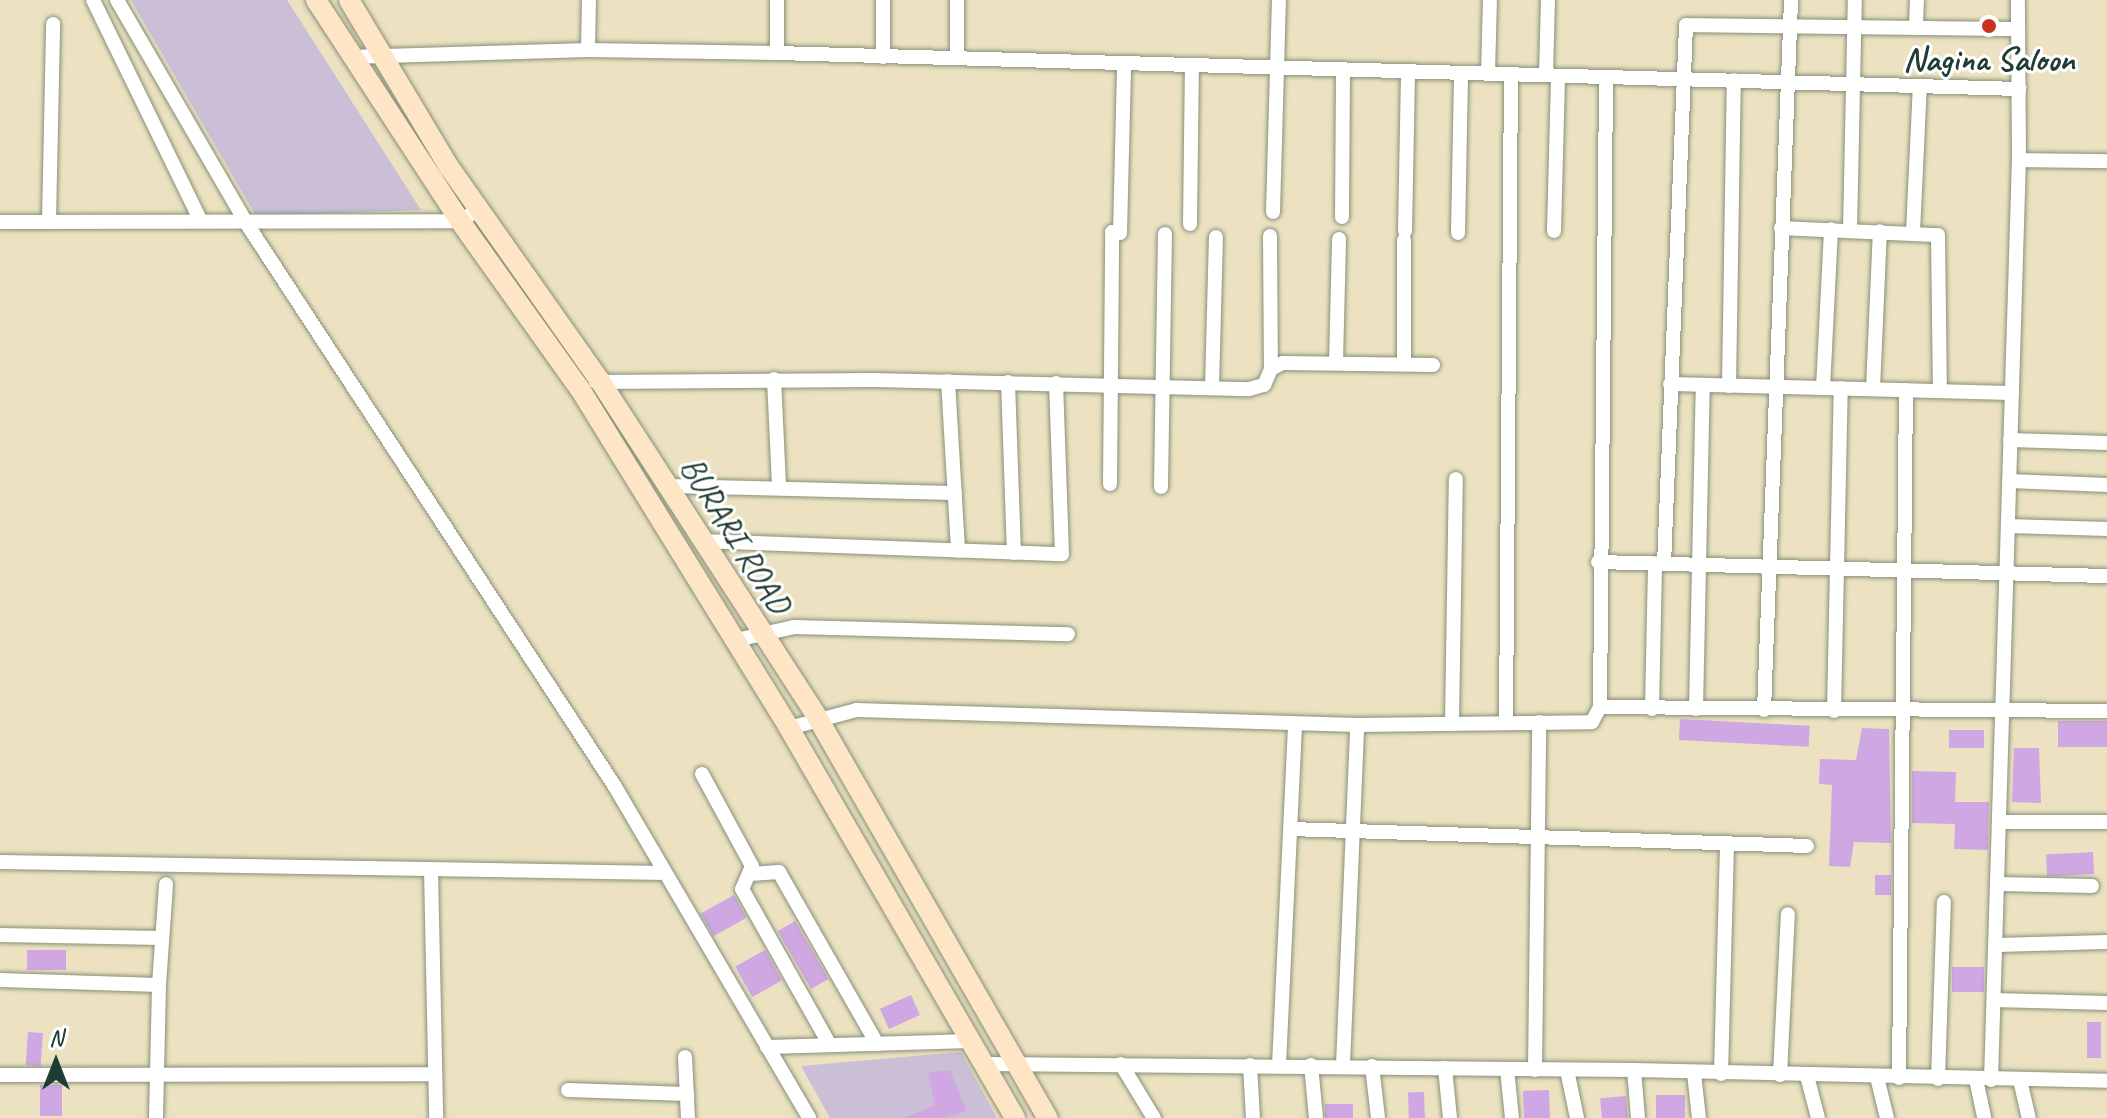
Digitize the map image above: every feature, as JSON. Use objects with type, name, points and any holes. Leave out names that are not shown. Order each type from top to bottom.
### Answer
[{"type":"main road","name":"BURARI ROAD","points":[[316,0],[350,57],[460,221],[580,389],[789,728],[987,1064],[1015,1118]]},
{"type":"main road","name":"BURARI ROAD","points":[[349,0],[378,55],[479,209],[600,381],[759,632],[817,717],[1048,1118]]},
{"type":"street","points":[[93,0],[206,219]]},
{"type":"street","points":[[117,0],[238,220],[605,772],[809,1118]]},
{"type":"street","points":[[588,50],[589,0]]},
{"type":"street","points":[[777,0],[777,53]]},
{"type":"street","points":[[883,0],[883,57]]},
{"type":"street","points":[[957,0],[957,57]]},
{"type":"street","points":[[1273,212],[1279,0]]},
{"type":"street","points":[[1488,74],[1490,0]]},
{"type":"street","points":[[1548,0],[1554,231]]},
{"type":"street","points":[[1764,710],[1791,0]]},
{"type":"street","points":[[1850,230],[1855,0]]},
{"type":"street","points":[[1916,27],[1917,0]]},
{"type":"street","points":[[1984,1118],[1983,1080],[1994,1000],[2001,822],[2019,160],[2018,0]]},
{"type":"street","points":[[1652,709],[1670,384],[1683,33],[1693,22],[2018,29]]},
{"type":"street","points":[[49,221],[53,24]]},
{"type":"street","points":[[350,57],[588,50],[777,53],[2019,89]]},
{"type":"street","points":[[1110,484],[1112,232],[1120,233],[1124,64]]},
{"type":"street","points":[[1190,224],[1192,67]]},
{"type":"street","points":[[1342,217],[1343,71]]},
{"type":"street","points":[[1404,364],[1408,72]]},
{"type":"street","points":[[1458,233],[1461,74]]},
{"type":"street","points":[[1506,722],[1511,75]]},
{"type":"street","points":[[789,728],[817,717],[856,710],[1357,725],[1592,722],[1600,707],[1598,562],[1606,77]]},
{"type":"street","points":[[1729,386],[1734,80]]},
{"type":"street","points":[[1913,232],[1920,86]]},
{"type":"street","points":[[2019,160],[2107,161]]},
{"type":"street","points":[[0,222],[206,219],[460,221],[479,209]]},
{"type":"street","points":[[1781,228],[1913,232],[1941,240],[1940,391]]},
{"type":"street","points":[[1823,388],[1831,229]]},
{"type":"street","points":[[1873,389],[1880,231]]},
{"type":"street","points":[[1161,487],[1165,234]]},
{"type":"street","points":[[1270,236],[1271,369]]},
{"type":"street","points":[[1212,388],[1216,237]]},
{"type":"street","points":[[1336,363],[1339,239]]},
{"type":"street","points":[[580,389],[600,381],[774,379],[1259,388],[1271,369],[1283,363],[1433,365]]},
{"type":"street","points":[[774,379],[779,487]]},
{"type":"street","points":[[948,381],[958,551]]},
{"type":"street","points":[[1008,382],[1014,553]]},
{"type":"street","points":[[701,541],[1054,555],[1065,547],[1056,383]]},
{"type":"street","points":[[1670,384],[2012,393]]},
{"type":"street","points":[[1696,709],[1703,385]]},
{"type":"street","points":[[1834,711],[1841,388]]},
{"type":"street","points":[[1899,1078],[1906,390]]},
{"type":"street","points":[[2010,440],[2107,443]]},
{"type":"street","points":[[1452,723],[1456,479]]},
{"type":"street","points":[[2009,481],[2107,485]]},
{"type":"street","points":[[667,486],[955,493]]},
{"type":"street","points":[[2008,526],[2107,529]]},
{"type":"street","points":[[1598,562],[2107,576]]},
{"type":"street","points":[[736,640],[759,632],[794,627],[1068,634]]},
{"type":"street","points":[[1600,707],[1904,712],[2107,711]]},
{"type":"street","points":[[1535,1070],[1539,722]]},
{"type":"street","points":[[1279,1065],[1295,723]]},
{"type":"street","points":[[1343,1065],[1357,725]]},
{"type":"street","points":[[702,774],[751,862],[750,874],[742,889],[830,1045]]},
{"type":"street","points":[[2001,822],[2107,822]]},
{"type":"street","points":[[1290,829],[1807,846]]},
{"type":"street","points":[[1721,1074],[1727,844]]},
{"type":"street","points":[[0,862],[665,873]]},
{"type":"street","points":[[431,870],[436,1118]]},
{"type":"street","points":[[750,874],[779,872],[877,1044]]},
{"type":"street","points":[[156,1118],[155,1075],[166,884]]},
{"type":"street","points":[[1999,884],[2092,886]]},
{"type":"street","points":[[1938,1079],[1944,902]]},
{"type":"street","points":[[1780,1075],[1788,914]]},
{"type":"street","points":[[0,935],[161,938]]},
{"type":"street","points":[[1997,945],[2107,942]]},
{"type":"street","points":[[0,980],[159,985]]},
{"type":"street","points":[[1994,1000],[2107,1003]]},
{"type":"street","points":[[767,1047],[973,1041]]},
{"type":"street","points":[[685,1057],[688,1118]]},
{"type":"street","points":[[987,1064],[1343,1065],[2107,1081]]},
{"type":"street","points":[[1121,1064],[1154,1118]]},
{"type":"street","points":[[1250,1065],[1253,1118]]},
{"type":"street","points":[[1311,1065],[1316,1118]]},
{"type":"street","points":[[1372,1066],[1378,1118]]},
{"type":"street","points":[[1445,1068],[1450,1118]]},
{"type":"street","points":[[1507,1069],[1512,1118]]},
{"type":"street","points":[[1567,1070],[1577,1118]]},
{"type":"street","points":[[1634,1070],[1638,1118]]},
{"type":"street","points":[[1694,1073],[1699,1118]]},
{"type":"street","points":[[0,1075],[435,1074]]},
{"type":"street","points":[[1807,1076],[1818,1118]]},
{"type":"street","points":[[1877,1077],[1887,1118]]},
{"type":"street","points":[[2020,1080],[2029,1118]]},
{"type":"street","points":[[568,1090],[687,1094]]},
{"type":"shaded area","points":[[131,0],[287,0],[421,210],[256,216]]},
{"type":"shaded area","points":[[961,1052],[997,1118],[830,1118],[801,1066]]},
{"type":"building","points":[[1680,719],[1810,726],[1809,747],[1679,740]]},
{"type":"building","points":[[2058,721],[2107,721],[2107,747],[2058,747]]},
{"type":"building","points":[[1862,728],[1889,729],[1891,843],[1854,842],[1850,867],[1829,866],[1832,785],[1819,784],[1820,759],[1856,760]]},
{"type":"building","points":[[1949,730],[1984,730],[1984,748],[1949,748]]},
{"type":"building","points":[[2014,748],[2039,748],[2041,803],[2012,802]]},
{"type":"building","points":[[1912,771],[1956,772],[1955,802],[1989,802],[1988,850],[1954,849],[1955,824],[1912,823]]},
{"type":"building","points":[[2093,852],[2094,874],[2047,876],[2046,854]]},
{"type":"building","points":[[1875,875],[1891,875],[1891,895],[1875,895]]},
{"type":"building","points":[[734,895],[747,918],[713,936],[701,913]]},
{"type":"building","points":[[795,921],[829,979],[811,989],[778,931]]},
{"type":"building","points":[[27,950],[66,950],[66,970],[27,970]]},
{"type":"building","points":[[765,950],[782,981],[752,997],[735,966]]},
{"type":"building","points":[[1952,967],[1984,967],[1984,992],[1952,992]]},
{"type":"building","points":[[911,995],[920,1015],[889,1029],[880,1009]]},
{"type":"building","points":[[2087,1022],[2101,1022],[2101,1058],[2087,1058]]},
{"type":"building","points":[[28,1032],[43,1033],[41,1066],[26,1065]]},
{"type":"building","points":[[950,1070],[966,1111],[945,1118],[904,1118],[935,1105],[928,1073]]},
{"type":"building","points":[[40,1085],[62,1085],[62,1116],[40,1116]]},
{"type":"building","points":[[1549,1090],[1550,1118],[1524,1118],[1523,1091]]},
{"type":"building","points":[[1424,1092],[1425,1118],[1409,1118],[1408,1093]]},
{"type":"building","points":[[1656,1095],[1685,1095],[1685,1118],[1656,1118]]},
{"type":"building","points":[[1626,1096],[1628,1118],[1602,1118],[1600,1098]]},
{"type":"building","points":[[1325,1104],[1353,1104],[1353,1118],[1325,1118]]},
{"type":"place","name":"Nagina Saloon","points":[[1989,26]]}]
